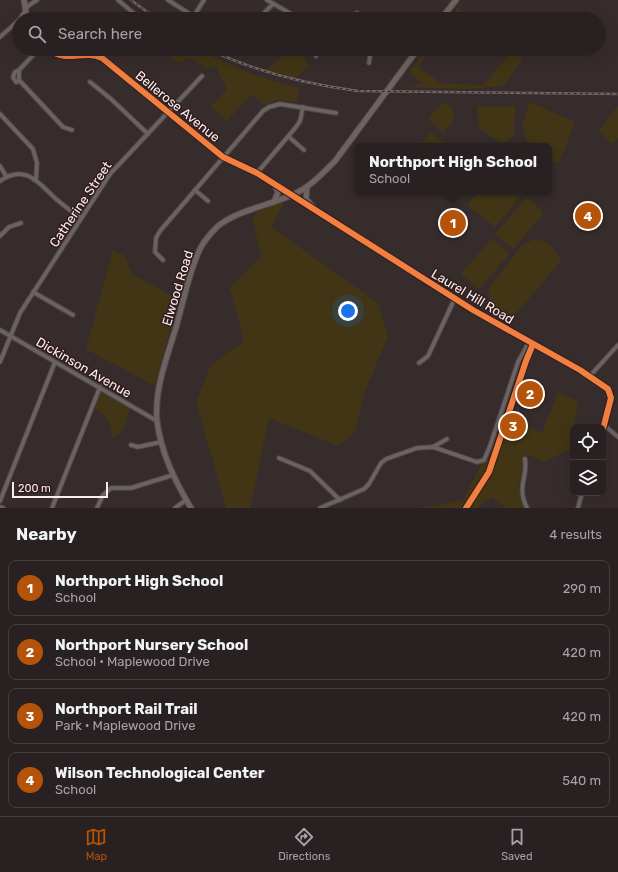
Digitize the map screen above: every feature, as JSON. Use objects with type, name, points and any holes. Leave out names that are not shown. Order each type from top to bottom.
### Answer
[{"type":"main road","points":[[24,0],[26,12]]},
{"type":"main road","points":[[447,12],[456,0]]},
{"type":"main road","name":"Bellerose Avenue","points":[[94,56],[102,58],[223,157],[257,173],[293,195]]},
{"type":"main road","name":"Elwood Road","points":[[191,508],[173,475],[161,442],[157,421],[157,404],[162,371],[191,273],[201,247],[221,224],[239,215],[293,195],[307,187],[322,175],[413,56]]},
{"type":"main road","points":[[274,184],[278,192],[274,202]]},
{"type":"main road","points":[[307,187],[306,198],[313,207]]},
{"type":"street","points":[[27,12],[28,6],[37,0]]},
{"type":"street","points":[[118,0],[130,12]]},
{"type":"street","points":[[168,0],[185,12]]},
{"type":"street","points":[[197,12],[204,0]]},
{"type":"street","points":[[267,0],[287,12]]},
{"type":"street","points":[[265,12],[273,4]]},
{"type":"street","points":[[0,37],[12,27]]},
{"type":"street","points":[[32,56],[19,70],[18,75],[20,81],[63,127],[72,130]]},
{"type":"street","points":[[369,63],[370,56]]},
{"type":"street","name":"Catherine Street","points":[[0,362],[20,313],[110,174],[202,76]]},
{"type":"street","points":[[90,82],[111,99],[148,134]]},
{"type":"street","points":[[163,260],[155,252],[156,238],[164,224],[195,190],[258,115],[269,107],[280,104],[336,113]]},
{"type":"street","points":[[257,173],[289,137],[300,121],[303,107]]},
{"type":"street","points":[[0,114],[33,149],[37,163],[36,179]]},
{"type":"street","points":[[289,137],[304,150]]},
{"type":"street","points":[[0,166],[6,176]]},
{"type":"street","points":[[0,181],[6,176],[22,174],[36,179],[65,207],[81,218]]},
{"type":"street","points":[[195,190],[208,201]]},
{"type":"street","name":"Laurel Hill Road","points":[[293,195],[455,298],[608,389],[611,398],[605,424]]},
{"type":"street","points":[[0,236],[9,227],[21,223]]},
{"type":"street","points":[[33,292],[72,316]]},
{"type":"street","points":[[419,363],[428,356],[455,298]]},
{"type":"street","name":"Dickinson Avenue","points":[[0,330],[157,421]]},
{"type":"street","points":[[320,508],[364,489],[369,484],[381,463],[386,459],[417,448],[433,447],[477,462],[484,460],[518,362],[528,342]]},
{"type":"street","points":[[590,377],[618,345]]},
{"type":"street","points":[[0,501],[55,362]]},
{"type":"street","points":[[52,508],[100,387]]},
{"type":"street","points":[[606,428],[618,437]]},
{"type":"street","points":[[433,447],[447,439]]},
{"type":"street","points":[[131,445],[138,447],[161,442]]},
{"type":"street","points":[[279,458],[310,471],[340,500]]},
{"type":"street","points":[[525,459],[527,468],[521,490],[527,508]]},
{"type":"street","points":[[97,508],[103,495],[111,488],[131,488],[173,475]]},
{"type":"street","points":[[578,508],[581,496]]},
{"type":"street","points":[[175,508],[186,500]]},
{"type":"street","points":[[0,507],[4,508]]},
{"type":"shaded area","points":[[458,8],[463,12],[454,12]]},
{"type":"shaded area","points":[[168,56],[211,56],[257,76],[299,88],[298,102],[275,100],[264,105],[252,94],[227,121],[211,107],[227,89],[216,67],[206,68],[188,57],[179,64]]},
{"type":"shaded area","points":[[283,56],[304,57],[309,65],[295,78],[266,70]]},
{"type":"shaded area","points":[[421,56],[427,56],[418,67],[440,83],[483,85],[508,56],[520,56],[523,58],[504,86],[469,89],[403,87],[423,84],[410,73],[410,70]]},
{"type":"shaded area","points":[[444,102],[452,108],[454,120],[443,133],[430,120],[429,117]]},
{"type":"shaded area","points":[[530,102],[575,122],[559,163],[552,162],[552,143],[530,143],[523,130],[524,120]]},
{"type":"shaded area","points":[[477,106],[515,106],[514,136],[504,143],[501,143],[479,128]]},
{"type":"shaded area","points":[[618,106],[618,138],[613,144],[598,131]]},
{"type":"shaded area","points":[[430,132],[444,143],[421,143]]},
{"type":"shaded area","points":[[285,195],[282,207],[271,227],[378,303],[388,336],[364,394],[355,432],[338,446],[269,418],[250,508],[226,508],[196,401],[211,365],[244,341],[230,288],[261,256],[252,217],[268,203]]},
{"type":"shaded area","points":[[475,195],[522,195],[495,227],[467,205]]},
{"type":"shaded area","points":[[527,197],[544,213],[513,249],[495,234]]},
{"type":"shaded area","points":[[492,238],[509,254],[479,289],[461,274]]},
{"type":"shaded area","points":[[533,240],[544,241],[547,243],[562,260],[513,317],[491,303],[489,299],[490,287],[520,248],[525,243]]},
{"type":"shaded area","points":[[113,250],[125,256],[132,274],[178,299],[155,386],[86,349]]},
{"type":"shaded area","points":[[531,343],[536,346],[524,372],[508,418],[542,433],[558,392],[578,401],[574,424],[570,424],[570,452],[567,451],[544,462],[527,454],[518,487],[526,508],[507,508],[491,497],[478,508],[422,508],[463,500],[481,465],[489,457]]},
{"type":"shaded area","points":[[102,392],[130,408],[124,428],[113,439],[110,424],[95,408],[98,394]]},
{"type":"railway","points":[[131,0],[147,12]]},
{"type":"railway","points":[[224,56],[263,71],[300,81],[358,91],[618,94]]},
{"type":"cycle path","points":[[95,56],[102,58],[223,157],[257,173],[473,310],[580,370],[608,389],[611,398],[604,424]]},
{"type":"cycle path","points":[[466,508],[489,472],[533,344]]},
{"type":"place","name":"Wilson Technological Center","points":[[588,216]]},
{"type":"place","name":"Northport High School","points":[[453,223]]},
{"type":"place","name":"Northport Nursery School","points":[[530,394]]},
{"type":"place","name":"Northport Rail Trail","points":[[513,426]]}]
